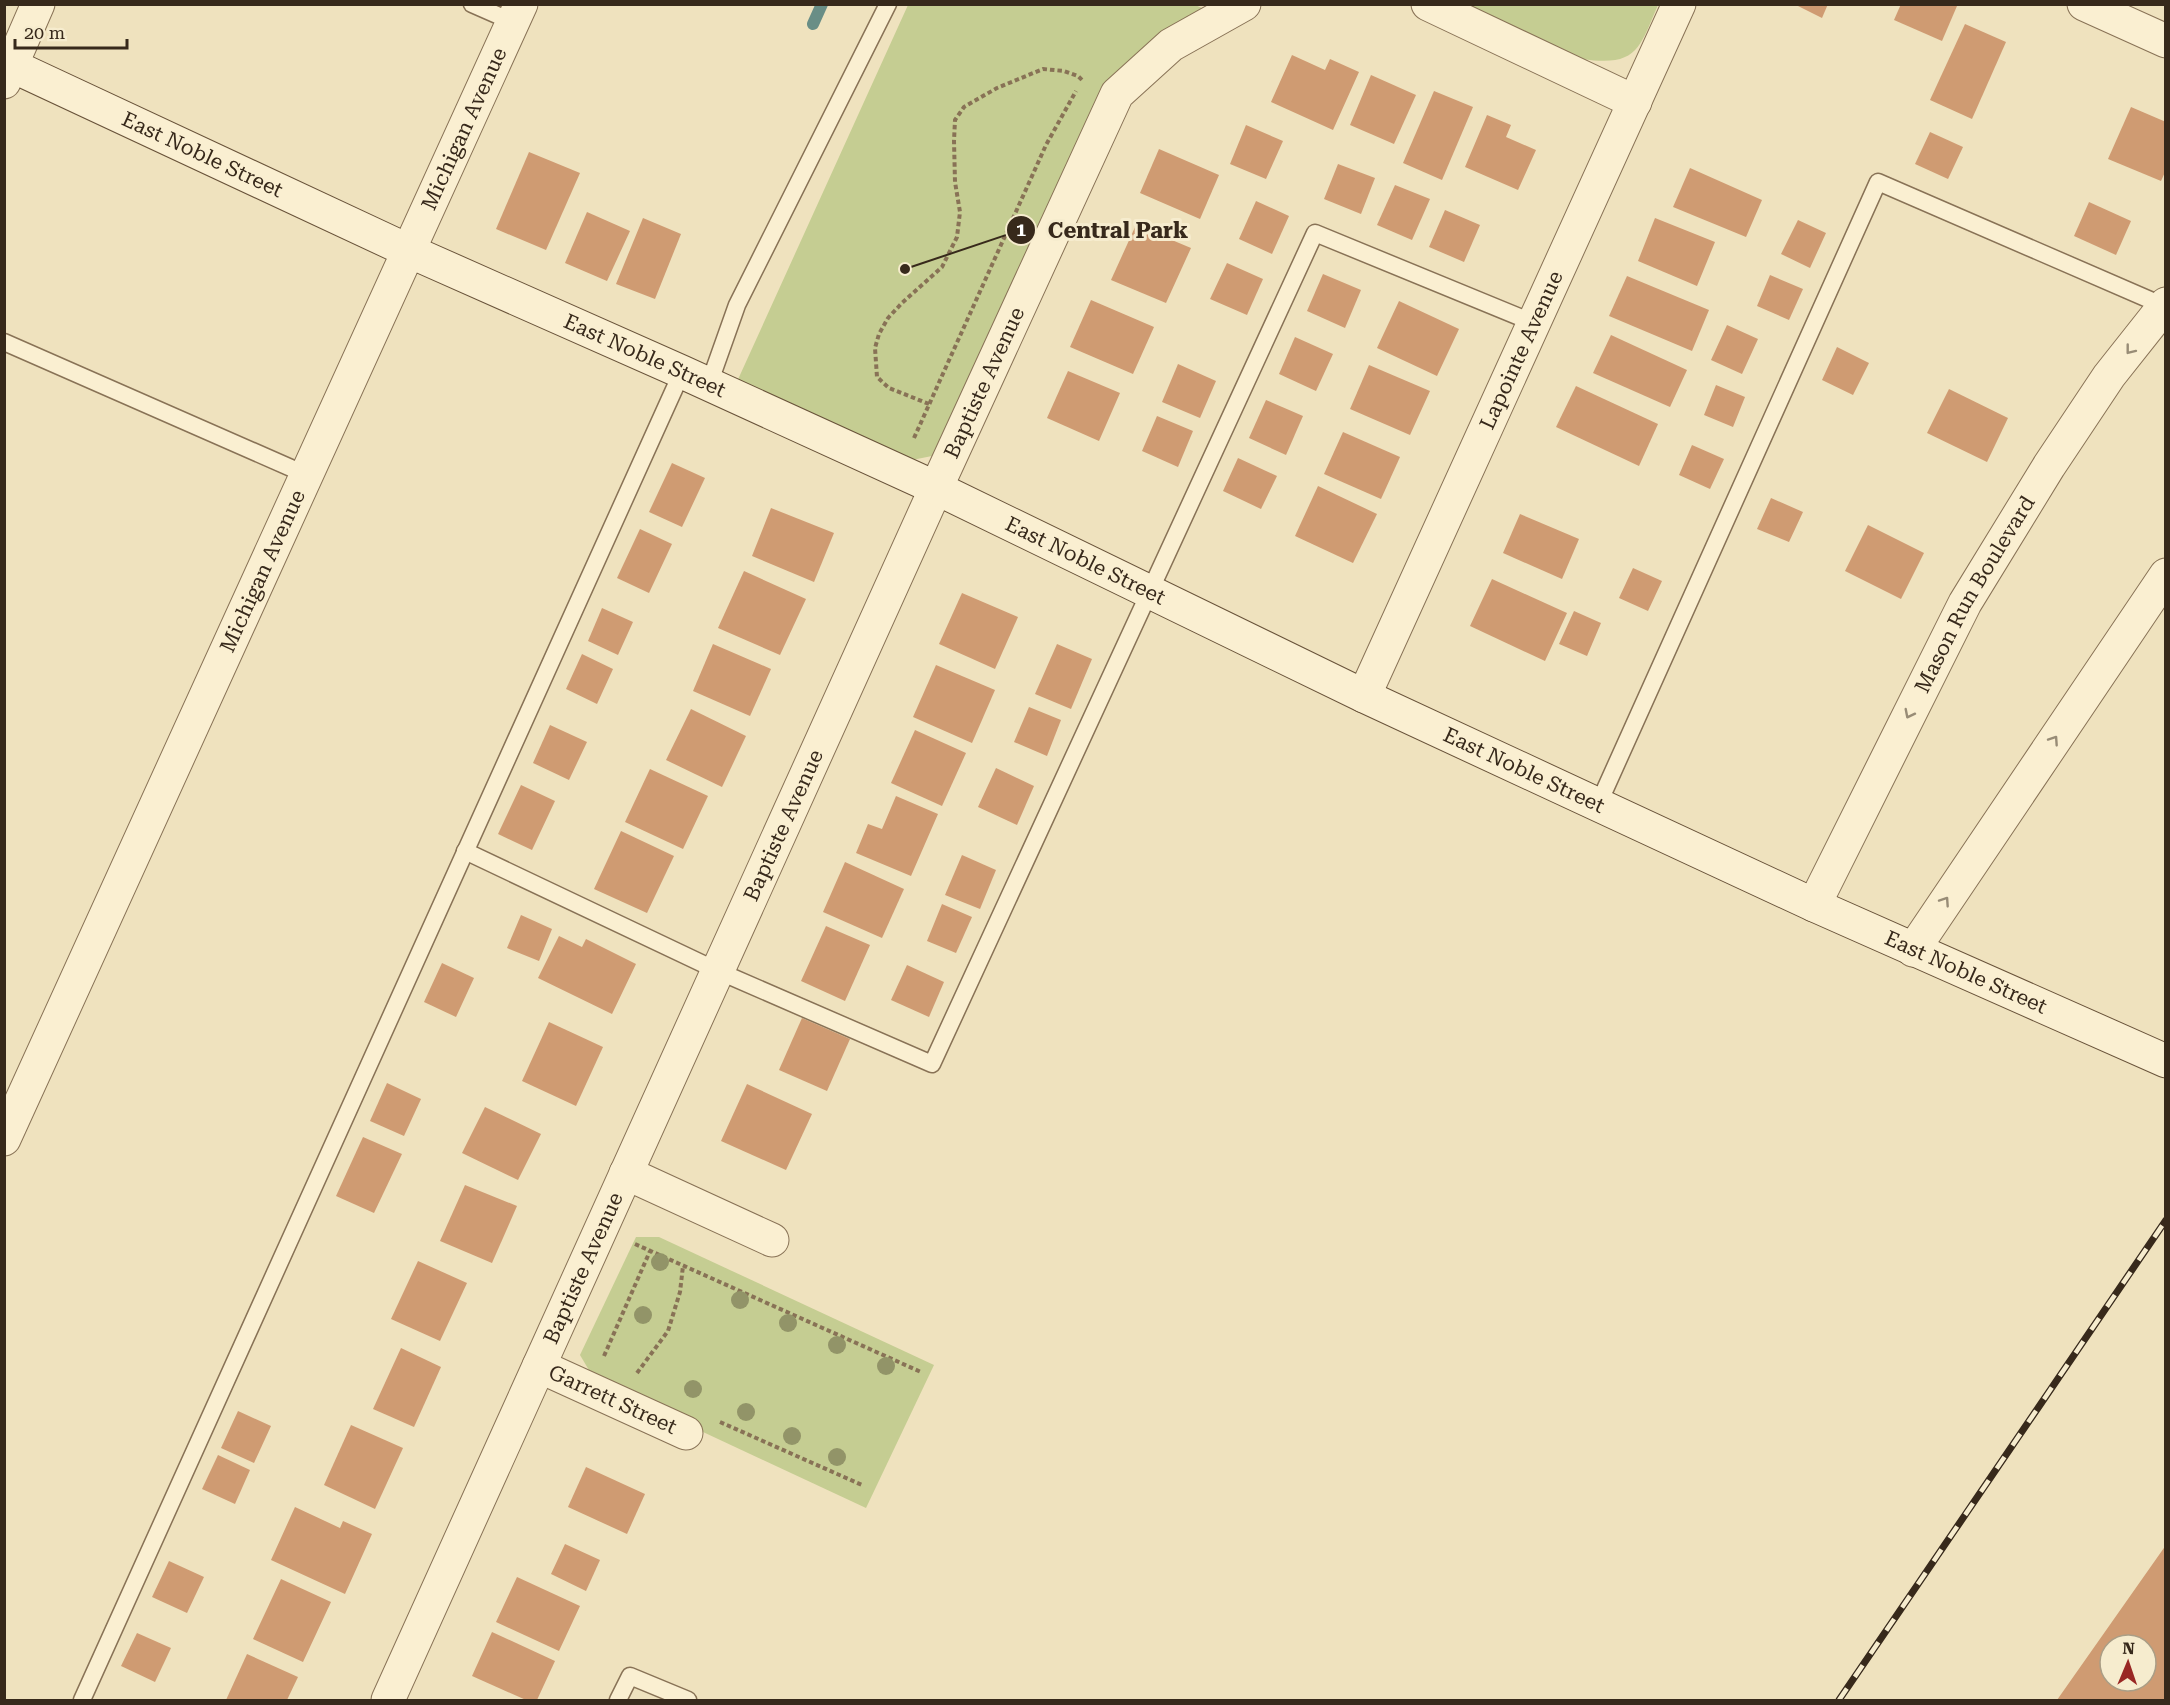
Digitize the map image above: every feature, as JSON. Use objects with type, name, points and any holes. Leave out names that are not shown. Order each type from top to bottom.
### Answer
[{"type":"street","points":[[7,70],[38,4]]},
{"type":"street","name":"Baptiste Avenue","points":[[388,1701],[936,488],[1117,94],[1171,45],[1244,4]]},
{"type":"street","points":[[1428,4],[1635,102]]},
{"type":"street","name":"Lapointe Avenue","points":[[1364,696],[1679,4]]},
{"type":"street","points":[[2084,4],[2166,41]]},
{"type":"street","name":"Michigan Avenue","points":[[4,1139],[517,13]]},
{"type":"street","name":"East Noble Street","points":[[7,70],[696,378],[936,488],[1364,696],[1814,905],[2166,1061]]},
{"type":"street","name":"Mason Run Boulevard","points":[[1814,905],[1965,603],[2056,456],[2109,376],[2165,305]]},
{"type":"street","points":[[1913,950],[2166,575]]},
{"type":"street","points":[[626,1173],[772,1240]]},
{"type":"street","name":"Garrett Street","points":[[539,1366],[686,1433]]},
{"type":"lane","points":[[472,4],[517,13]]},
{"type":"lane","points":[[82,1701],[465,851],[696,378],[737,305],[888,4]]},
{"type":"lane","points":[[1598,805],[1878,182],[2165,305]]},
{"type":"lane","points":[[465,851],[718,971],[932,1064],[1148,591],[1315,233],[1534,323]]},
{"type":"lane","points":[[4,342],[307,475]]},
{"type":"lane","points":[[618,1701],[630,1676],[688,1701]]},
{"type":"path","points":[[1043,69],[1064,71],[1078,76],[1083,81],[1068,103],[1046,145],[929,404],[889,388],[878,377],[875,348],[879,334],[888,318],[929,276],[942,267],[957,237],[960,212],[954,162],[955,120],[964,107],[1014,80],[1043,69]]},
{"type":"path","points":[[635,1244],[921,1372]]},
{"type":"path","points":[[603,1357],[650,1251]]},
{"type":"path","points":[[630,1382],[668,1331],[680,1292],[683,1266]]},
{"type":"green space","points":[[1193,4],[1211,12],[1078,152],[932,456],[897,463],[735,386],[908,5]]},
{"type":"green space","points":[[1464,5],[1658,5],[1646,33],[1634,51],[1625,57],[1600,61],[1582,59]]},
{"type":"green space","points":[[636,1237],[659,1237],[934,1365],[866,1508],[596,1382],[580,1355]]},
{"type":"building","points":[[1794,4],[1828,4],[1822,18]]},
{"type":"building","points":[[1901,4],[1955,4],[1957,6],[1942,41],[1894,20]]},
{"type":"building","points":[[1965,24],[2006,42],[1972,119],[1930,100]]},
{"type":"building","points":[[1292,55],[1325,70],[1330,59],[1359,72],[1333,130],[1271,102]]},
{"type":"building","points":[[1371,75],[1416,95],[1394,144],[1350,125]]},
{"type":"building","points":[[1434,91],[1473,107],[1442,180],[1403,163]]},
{"type":"building","points":[[2131,107],[2166,122],[2166,170],[2161,181],[2108,159]]},
{"type":"building","points":[[1487,115],[1511,125],[1506,137],[1536,150],[1518,190],[1465,167]]},
{"type":"building","points":[[1246,125],[1283,141],[1266,179],[1230,164]]},
{"type":"building","points":[[1930,132],[1963,147],[1948,179],[1915,164]]},
{"type":"building","points":[[1159,149],[1219,175],[1200,219],[1140,193]]},
{"type":"building","points":[[529,152],[580,173],[546,250],[496,229]]},
{"type":"building","points":[[1338,164],[1375,178],[1361,214],[1324,199]]},
{"type":"building","points":[[1690,168],[1762,200],[1746,237],[1673,207]]},
{"type":"building","points":[[1395,185],[1430,199],[1412,240],[1377,225]]},
{"type":"building","points":[[1256,201],[1289,216],[1272,254],[1239,239]]},
{"type":"building","points":[[2089,202],[2131,221],[2116,255],[2074,236]]},
{"type":"building","points":[[1445,210],[1480,225],[1464,262],[1429,247]]},
{"type":"building","points":[[587,212],[630,231],[607,281],[565,263]]},
{"type":"building","points":[[643,218],[681,234],[655,299],[616,284]]},
{"type":"building","points":[[1655,218],[1715,242],[1697,286],[1638,261]]},
{"type":"building","points":[[1798,220],[1826,233],[1810,268],[1781,254]]},
{"type":"building","points":[[1136,225],[1191,248],[1166,303],[1111,280]]},
{"type":"building","points":[[1227,263],[1263,279],[1247,315],[1210,299]]},
{"type":"building","points":[[1323,274],[1361,290],[1345,328],[1307,311]]},
{"type":"building","points":[[1770,275],[1803,289],[1789,320],[1757,306]]},
{"type":"building","points":[[1627,276],[1709,310],[1692,351],[1609,316]]},
{"type":"building","points":[[1091,300],[1154,327],[1133,374],[1070,347]]},
{"type":"building","points":[[1399,301],[1459,329],[1437,376],[1377,348]]},
{"type":"building","points":[[1727,325],[1758,339],[1742,374],[1711,360]]},
{"type":"building","points":[[1611,335],[1687,370],[1670,407],[1593,373]]},
{"type":"building","points":[[1295,337],[1333,354],[1316,391],[1279,374]]},
{"type":"building","points":[[1837,347],[1869,363],[1853,395],[1822,380]]},
{"type":"building","points":[[1178,364],[1216,381],[1200,418],[1162,402]]},
{"type":"building","points":[[1369,365],[1430,391],[1410,435],[1350,409]]},
{"type":"building","points":[[1068,371],[1120,393],[1099,441],[1047,418]]},
{"type":"building","points":[[1716,385],[1745,397],[1733,427],[1704,415]]},
{"type":"building","points":[[1576,386],[1658,424],[1639,466],[1556,427]]},
{"type":"building","points":[[1949,389],[2008,418],[1987,462],[1927,433]]},
{"type":"building","points":[[1266,400],[1303,416],[1286,455],[1249,438]]},
{"type":"building","points":[[1157,416],[1193,431],[1178,467],[1142,451]]},
{"type":"building","points":[[1343,432],[1400,457],[1381,499],[1324,474]]},
{"type":"building","points":[[1692,445],[1724,459],[1710,489],[1679,475]]},
{"type":"building","points":[[1238,458],[1277,476],[1261,509],[1223,491]]},
{"type":"building","points":[[672,463],[705,478],[682,527],[649,512]]},
{"type":"building","points":[[1318,486],[1377,514],[1353,563],[1295,536]]},
{"type":"building","points":[[1771,498],[1803,512],[1789,542],[1757,529]]},
{"type":"building","points":[[771,508],[834,533],[814,582],[752,556]]},
{"type":"building","points":[[1520,514],[1579,539],[1562,579],[1503,553]]},
{"type":"building","points":[[1868,525],[1924,553],[1901,599],[1845,571]]},
{"type":"building","points":[[640,529],[672,544],[649,593],[617,578]]},
{"type":"building","points":[[1633,568],[1662,581],[1648,611],[1619,598]]},
{"type":"building","points":[[744,571],[806,599],[780,655],[718,628]]},
{"type":"building","points":[[1492,579],[1567,613],[1545,661],[1470,626]]},
{"type":"building","points":[[962,593],[1018,617],[995,669],[939,644]]},
{"type":"building","points":[[602,608],[633,622],[618,655],[588,641]]},
{"type":"building","points":[[1574,611],[1601,623],[1587,656],[1559,644]]},
{"type":"building","points":[[713,644],[771,669],[750,716],[693,691]]},
{"type":"building","points":[[1057,644],[1092,659],[1071,709],[1035,694]]},
{"type":"building","points":[[582,654],[613,669],[597,704],[566,689]]},
{"type":"building","points":[[936,665],[995,690],[972,743],[913,717]]},
{"type":"building","points":[[1029,707],[1061,720],[1047,756],[1014,742]]},
{"type":"building","points":[[691,709],[746,736],[722,787],[666,760]]},
{"type":"building","points":[[550,725],[587,742],[569,780],[533,763]]},
{"type":"building","points":[[915,730],[966,753],[942,806],[891,783]]},
{"type":"building","points":[[996,768],[1034,786],[1017,825],[978,807]]},
{"type":"building","points":[[650,769],[708,796],[683,849],[625,822]]},
{"type":"building","points":[[521,785],[555,801],[532,850],[498,834]]},
{"type":"building","points":[[896,796],[938,814],[911,876],[856,853],[868,824],[882,829]]},
{"type":"building","points":[[621,831],[674,856],[647,913],[594,889]]},
{"type":"building","points":[[962,855],[996,870],[980,909],[945,895]]},
{"type":"building","points":[[845,862],[904,889],[882,938],[823,912]]},
{"type":"building","points":[[942,904],[972,917],[956,953],[927,941]]},
{"type":"building","points":[[521,915],[552,929],[539,961],[507,948]]},
{"type":"building","points":[[826,926],[870,945],[845,1001],[801,981]]},
{"type":"building","points":[[559,936],[582,947],[586,939],[636,964],[612,1014],[538,978]]},
{"type":"building","points":[[442,963],[474,978],[456,1017],[424,1002]]},
{"type":"building","points":[[907,965],[944,982],[929,1017],[891,1000]]},
{"type":"building","points":[[802,1018],[850,1039],[827,1091],[779,1070]]},
{"type":"building","points":[[549,1022],[603,1047],[576,1106],[522,1081]]},
{"type":"building","points":[[387,1083],[421,1099],[404,1136],[370,1121]]},
{"type":"building","points":[[747,1084],[812,1114],[786,1170],[721,1141]]},
{"type":"building","points":[[485,1107],[541,1134],[518,1180],[462,1153]]},
{"type":"building","points":[[363,1137],[402,1154],[374,1213],[336,1196]]},
{"type":"building","points":[[465,1185],[517,1206],[492,1263],[440,1241]]},
{"type":"building","points":[[418,1261],[467,1283],[440,1341],[391,1319]]},
{"type":"building","points":[[401,1348],[441,1367],[414,1427],[373,1409]]},
{"type":"building","points":[[238,1411],[271,1426],[254,1463],[221,1448]]},
{"type":"building","points":[[351,1425],[403,1448],[375,1509],[324,1485]]},
{"type":"building","points":[[218,1455],[250,1470],[235,1504],[202,1489]]},
{"type":"building","points":[[586,1467],[645,1494],[627,1534],[568,1507]]},
{"type":"building","points":[[295,1507],[340,1528],[343,1521],[372,1534],[345,1594],[271,1560]]},
{"type":"building","points":[[565,1544],[600,1560],[586,1591],[551,1574]]},
{"type":"building","points":[[2166,1545],[2166,1700],[2057,1700],[2098,1642],[2098,1693],[2158,1693],[2158,1633],[2104,1633]]},
{"type":"building","points":[[169,1561],[204,1577],[187,1613],[152,1597]]},
{"type":"building","points":[[517,1577],[580,1606],[559,1651],[496,1622]]},
{"type":"building","points":[[281,1579],[331,1602],[303,1662],[253,1639]]},
{"type":"building","points":[[492,1632],[555,1661],[537,1700],[526,1700],[472,1676]]},
{"type":"building","points":[[137,1633],[171,1648],[155,1682],[121,1666]]},
{"type":"building","points":[[247,1654],[298,1677],[287,1700],[226,1700]]},
{"type":"waterway","points":[[813,24],[822,4]]},
{"type":"railway","points":[[1839,1700],[2166,1220]]},
{"type":"place","name":"Central Park","points":[[905,269]]}]
